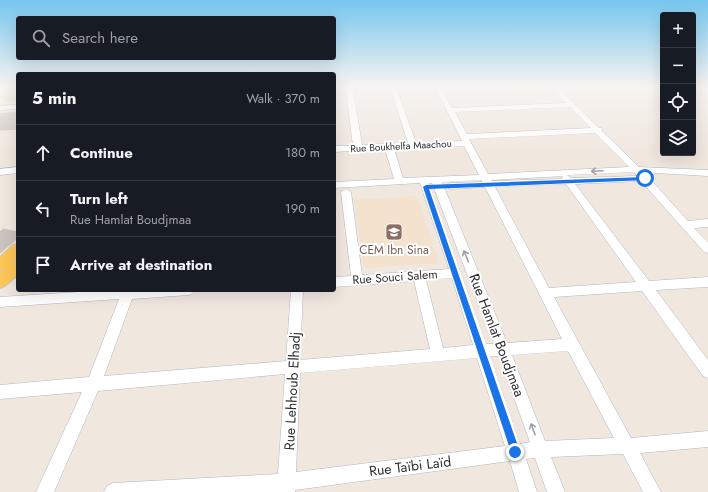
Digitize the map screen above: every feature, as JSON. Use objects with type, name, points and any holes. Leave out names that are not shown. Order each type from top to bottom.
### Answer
[{"type":"main road","points":[[0,282],[8,263],[16,252]]},
{"type":"street","points":[[350,110],[358,148]]},
{"type":"street","points":[[402,110],[413,145]]},
{"type":"street","points":[[451,110],[572,345],[652,492]]},
{"type":"street","points":[[578,110],[636,169],[648,175],[685,225],[708,249]]},
{"type":"street","name":"Rue Boukhelfa Maachou","points":[[336,149],[390,147],[599,130]]},
{"type":"street","points":[[390,147],[399,181]]},
{"type":"street","points":[[566,177],[636,169]]},
{"type":"street","points":[[0,172],[16,170]]},
{"type":"street","points":[[336,192],[431,183],[648,175],[662,170],[708,173]]},
{"type":"street","points":[[566,177],[645,287],[708,371]]},
{"type":"street","points":[[336,185],[399,181],[431,183]]},
{"type":"street","name":"Rue Hamlat Boudjmaa","points":[[431,183],[456,272],[528,492]]},
{"type":"street","name":"Rue Hamlat Boudjmaa","points":[[431,183],[503,349],[556,492]]},
{"type":"street","points":[[346,192],[357,280]]},
{"type":"street","points":[[685,225],[708,223]]},
{"type":"street","name":"Rue Souci Salem","points":[[336,282],[456,272]]},
{"type":"street","points":[[419,276],[438,354]]},
{"type":"street","points":[[545,293],[708,282]]},
{"type":"street","points":[[0,302],[41,294],[128,292],[93,385],[44,492]]},
{"type":"street","name":"Rue Lehhoub Elhadj","points":[[287,487],[297,292]]},
{"type":"street","points":[[0,392],[438,354],[572,345]]},
{"type":"street","name":"Rue Taïbi Laïd","points":[[112,492],[287,487],[541,449],[628,446],[708,439]]},
{"type":"shaded area","name":"CEM Ibn Sina","points":[[417,196],[439,263],[364,268],[354,200]]},
{"type":"building","points":[[16,112],[16,129],[0,130],[0,114]]},
{"type":"building","points":[[3,229],[16,232],[16,240],[0,253],[0,232]]},
{"type":"place","name":"CEM Ibn Sina","points":[[394,232]]},
{"type":"route","points":[[515,452],[456,272],[426,187],[645,178]]}]
